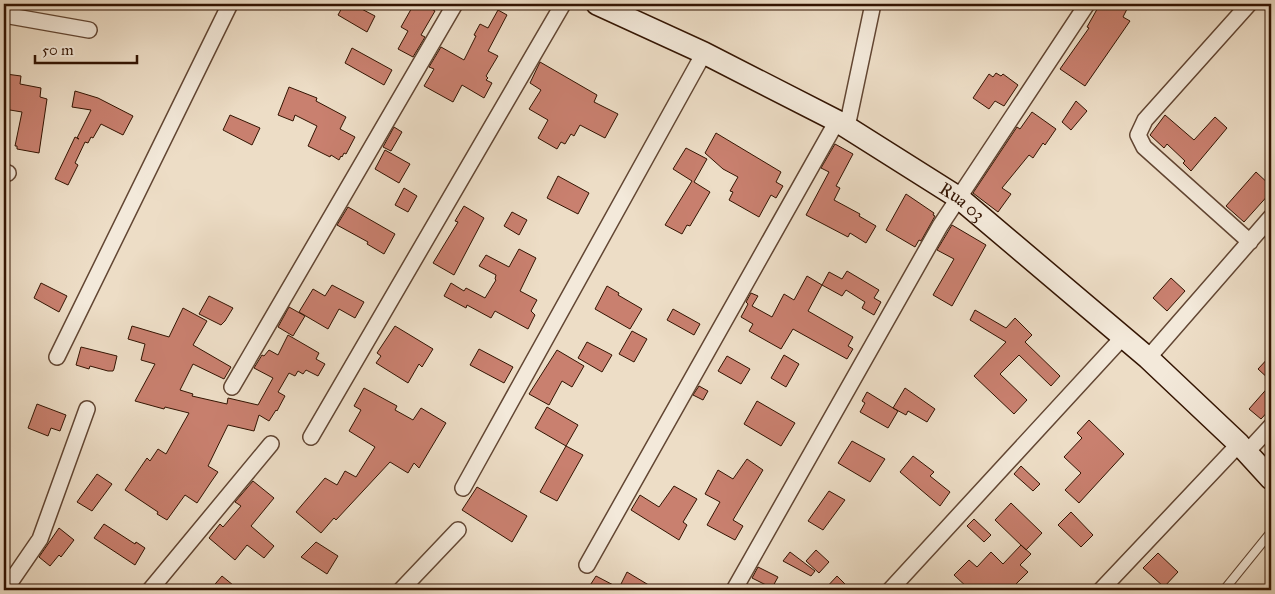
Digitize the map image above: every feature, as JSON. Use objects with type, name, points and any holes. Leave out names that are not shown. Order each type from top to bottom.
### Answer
[{"type":"street","points":[[57,357],[230,4]]},
{"type":"street","points":[[232,387],[455,4]]},
{"type":"street","points":[[311,437],[563,4]]},
{"type":"street","name":"Rua 03","points":[[597,4],[704,53],[842,124],[959,198],[1148,358],[1243,448],[1271,479]]},
{"type":"street","points":[[586,565],[842,124],[873,4]]},
{"type":"street","points":[[734,590],[940,226],[1086,4]]},
{"type":"street","points":[[1249,4],[1145,120],[1138,135],[1144,147],[1250,242]]},
{"type":"street","points":[[4,15],[89,30]]},
{"type":"street","points":[[463,488],[704,53]]},
{"type":"street","points":[[1148,358],[1271,217]]},
{"type":"street","points":[[890,590],[1123,337]]},
{"type":"street","points":[[5,590],[40,539],[87,409]]},
{"type":"street","points":[[1101,590],[1243,448],[1271,426]]},
{"type":"street","points":[[150,590],[271,444]]},
{"type":"street","points":[[401,590],[458,530]]},
{"type":"lane","points":[[1224,590],[1271,532]]},
{"type":"building","points":[[344,4],[352,4],[375,16],[367,32],[338,15]]},
{"type":"building","points":[[414,4],[423,4],[435,11],[421,35],[425,37],[413,57],[398,49],[408,31],[401,27]]},
{"type":"building","points":[[1100,4],[1118,4],[1127,9],[1123,17],[1130,21],[1085,86],[1060,69],[1089,28],[1087,27]]},
{"type":"building","points":[[498,10],[507,15],[488,51],[498,56],[486,76],[488,78],[486,80],[492,83],[484,98],[462,85],[453,102],[424,86],[434,69],[429,67],[441,47],[464,60],[480,24],[488,28]]},
{"type":"building","points":[[352,48],[392,70],[384,85],[345,63]]},
{"type":"building","points":[[540,62],[597,95],[594,102],[618,114],[605,138],[580,125],[574,136],[571,134],[565,144],[561,142],[557,149],[538,138],[548,120],[529,109],[541,90],[530,83]]},
{"type":"building","points":[[996,73],[1001,76],[1003,74],[1018,85],[1004,106],[995,101],[989,109],[973,98],[989,74],[993,77]]},
{"type":"building","points":[[6,74],[21,76],[20,84],[41,88],[40,97],[47,99],[39,153],[17,149],[17,146],[15,146],[22,112],[4,109]]},
{"type":"building","points":[[289,87],[317,98],[316,101],[346,117],[340,129],[355,137],[346,154],[344,153],[339,160],[308,146],[317,126],[295,115],[293,121],[278,115]]},
{"type":"building","points":[[75,91],[98,98],[133,116],[123,135],[101,124],[93,138],[91,137],[88,143],[85,142],[75,163],[78,165],[68,185],[55,179],[75,137],[77,138],[91,110],[72,107]]},
{"type":"building","points":[[1076,101],[1087,111],[1071,130],[1062,122]]},
{"type":"building","points":[[1032,112],[1056,129],[1045,145],[1043,143],[1033,158],[1029,155],[1002,188],[1011,194],[998,212],[973,193],[1017,127],[1020,129]]},
{"type":"building","points":[[230,115],[260,128],[252,145],[223,130]]},
{"type":"building","points":[[1165,115],[1194,140],[1215,117],[1227,128],[1191,171],[1183,163],[1185,161],[1167,144],[1164,148],[1150,135]]},
{"type":"building","points":[[394,127],[402,132],[391,151],[383,147]]},
{"type":"building","points":[[716,133],[781,172],[776,182],[783,186],[776,198],[771,195],[759,217],[729,200],[733,192],[730,191],[738,177],[723,169],[705,153]]},
{"type":"building","points":[[835,144],[853,154],[836,186],[840,188],[834,200],[860,214],[859,216],[876,226],[866,243],[850,233],[848,237],[806,215],[829,172],[821,168]]},
{"type":"building","points":[[686,148],[707,159],[694,182],[710,192],[690,226],[687,225],[682,234],[665,225],[692,181],[673,169]]},
{"type":"building","points":[[385,150],[410,164],[399,183],[375,169]]},
{"type":"building","points":[[1256,172],[1271,186],[1271,192],[1244,222],[1226,206]]},
{"type":"building","points":[[558,176],[589,193],[578,214],[547,198]]},
{"type":"building","points":[[404,188],[417,196],[408,212],[395,205]]},
{"type":"building","points":[[906,194],[934,213],[933,215],[935,216],[921,241],[919,240],[915,247],[886,230]]},
{"type":"building","points":[[464,206],[484,218],[454,275],[433,263],[458,222],[455,221]]},
{"type":"building","points":[[348,207],[395,234],[384,254],[367,244],[368,242],[337,225]]},
{"type":"building","points":[[512,212],[527,220],[519,235],[504,226]]},
{"type":"building","points":[[952,225],[986,245],[952,306],[933,295],[954,259],[937,250]]},
{"type":"building","points":[[519,249],[536,258],[520,291],[537,300],[531,311],[535,315],[528,329],[495,311],[491,318],[467,305],[466,308],[444,296],[451,283],[464,291],[466,288],[485,298],[496,280],[496,275],[479,266],[486,255],[509,267]]},
{"type":"building","points":[[847,271],[879,290],[874,298],[881,302],[874,315],[862,308],[865,302],[846,290],[842,296],[822,285],[829,272],[842,279]]},
{"type":"building","points":[[807,276],[822,285],[808,311],[853,337],[848,346],[853,349],[847,359],[793,329],[781,349],[749,331],[753,324],[741,317],[751,293],[758,296],[752,306],[772,317],[784,294],[794,300]]},
{"type":"building","points":[[1171,278],[1185,291],[1167,311],[1153,298]]},
{"type":"building","points":[[41,283],[67,296],[59,312],[34,298]]},
{"type":"building","points":[[332,285],[364,302],[355,318],[339,309],[328,329],[299,312],[313,289],[325,296]]},
{"type":"building","points":[[607,286],[642,309],[630,329],[595,309]]},
{"type":"building","points":[[209,296],[233,308],[221,325],[199,314]]},
{"type":"building","points":[[289,307],[305,316],[293,336],[278,327]]},
{"type":"building","points":[[183,308],[207,321],[193,345],[231,367],[224,379],[193,364],[180,390],[193,394],[192,396],[227,404],[228,398],[258,405],[273,378],[254,368],[262,355],[264,356],[269,350],[278,355],[288,335],[319,353],[316,359],[325,364],[318,376],[306,370],[303,374],[298,371],[295,376],[289,373],[278,392],[285,396],[277,411],[269,421],[259,415],[254,431],[228,425],[208,466],[218,472],[197,503],[185,495],[167,520],[125,490],[147,458],[150,461],[158,449],[166,454],[189,413],[165,407],[164,409],[135,401],[155,364],[141,360],[145,344],[128,339],[132,326],[169,337]]},
{"type":"building","points":[[673,309],[700,324],[694,335],[667,320]]},
{"type":"building","points":[[975,310],[1006,328],[1015,318],[1032,335],[1025,342],[1060,376],[1051,386],[1019,355],[1000,374],[1027,400],[1014,414],[974,376],[1006,342],[970,320]]},
{"type":"building","points":[[395,326],[433,349],[422,367],[419,364],[408,383],[376,363],[381,356],[377,353]]},
{"type":"building","points":[[632,331],[647,339],[634,362],[619,354]]},
{"type":"building","points":[[587,342],[612,355],[602,372],[578,358]]},
{"type":"building","points":[[81,347],[117,356],[113,371],[90,366],[89,369],[76,365]]},
{"type":"building","points":[[479,349],[513,367],[504,383],[470,365]]},
{"type":"building","points":[[557,350],[584,366],[572,387],[562,381],[549,405],[529,394]]},
{"type":"building","points":[[784,355],[799,364],[786,387],[771,378]]},
{"type":"building","points":[[1271,355],[1271,381],[1258,369]]},
{"type":"building","points":[[727,356],[750,369],[741,384],[718,371]]},
{"type":"building","points":[[1271,384],[1271,408],[1261,419],[1249,409]]},
{"type":"building","points":[[699,386],[708,391],[703,400],[693,395]]},
{"type":"building","points":[[364,388],[397,406],[395,410],[413,420],[421,408],[446,423],[419,468],[414,463],[408,473],[390,462],[336,520],[334,518],[321,533],[296,512],[325,478],[337,485],[345,471],[356,477],[375,447],[349,431],[361,410],[354,406]]},
{"type":"building","points":[[905,388],[935,409],[927,422],[908,411],[906,415],[893,408]]},
{"type":"building","points":[[867,392],[898,411],[888,428],[860,412],[865,403],[862,401]]},
{"type":"building","points":[[757,401],[795,423],[781,446],[744,424]]},
{"type":"building","points":[[37,404],[66,415],[60,431],[51,428],[48,436],[28,428]]},
{"type":"building","points":[[547,407],[578,425],[566,446],[535,428]]},
{"type":"building","points":[[1089,420],[1124,454],[1079,503],[1065,490],[1081,473],[1064,457],[1082,438],[1077,433]]},
{"type":"building","points":[[852,441],[885,459],[870,482],[838,463]]},
{"type":"building","points":[[566,446],[583,455],[557,501],[540,492]]},
{"type":"building","points":[[913,456],[934,472],[930,476],[950,492],[940,506],[900,472]]},
{"type":"building","points":[[747,459],[763,470],[733,520],[743,526],[735,540],[707,525],[720,502],[705,494],[718,470],[733,479]]},
{"type":"building","points":[[1021,466],[1040,484],[1033,491],[1014,474]]},
{"type":"building","points":[[97,474],[112,484],[92,511],[77,502]]},
{"type":"building","points":[[253,481],[274,498],[251,526],[274,546],[264,558],[247,545],[235,560],[209,538],[220,524],[223,527],[241,506],[235,502]]},
{"type":"building","points":[[674,486],[697,499],[683,522],[687,525],[679,540],[631,510],[640,495],[659,507]]},
{"type":"building","points":[[477,487],[527,516],[512,542],[462,510]]},
{"type":"building","points":[[829,491],[845,500],[823,530],[808,521]]},
{"type":"building","points":[[1011,503],[1042,533],[1026,550],[995,520]]},
{"type":"building","points":[[1071,512],[1093,535],[1081,547],[1058,525]]},
{"type":"building","points":[[974,519],[991,535],[984,542],[967,526]]},
{"type":"building","points":[[104,524],[135,544],[136,542],[145,548],[135,565],[94,538]]},
{"type":"building","points":[[59,528],[74,540],[61,557],[59,555],[50,566],[39,557]]},
{"type":"building","points":[[316,542],[338,556],[327,574],[301,557]]},
{"type":"building","points":[[1021,545],[1031,554],[1020,565],[1028,572],[1016,584],[1022,590],[1006,590],[1002,586],[997,590],[970,590],[954,575],[969,560],[977,567],[991,552],[1003,564]]},
{"type":"building","points":[[816,550],[829,562],[819,573],[806,561]]},
{"type":"building","points":[[790,552],[815,571],[811,576],[783,561]]},
{"type":"building","points":[[1158,553],[1178,572],[1164,587],[1143,568]]},
{"type":"building","points":[[758,567],[778,577],[772,588],[752,578]]},
{"type":"building","points":[[627,572],[657,590],[587,590],[596,576],[619,588]]},
{"type":"building","points":[[222,576],[239,590],[210,590]]},
{"type":"building","points":[[837,576],[851,590],[824,590]]}]
